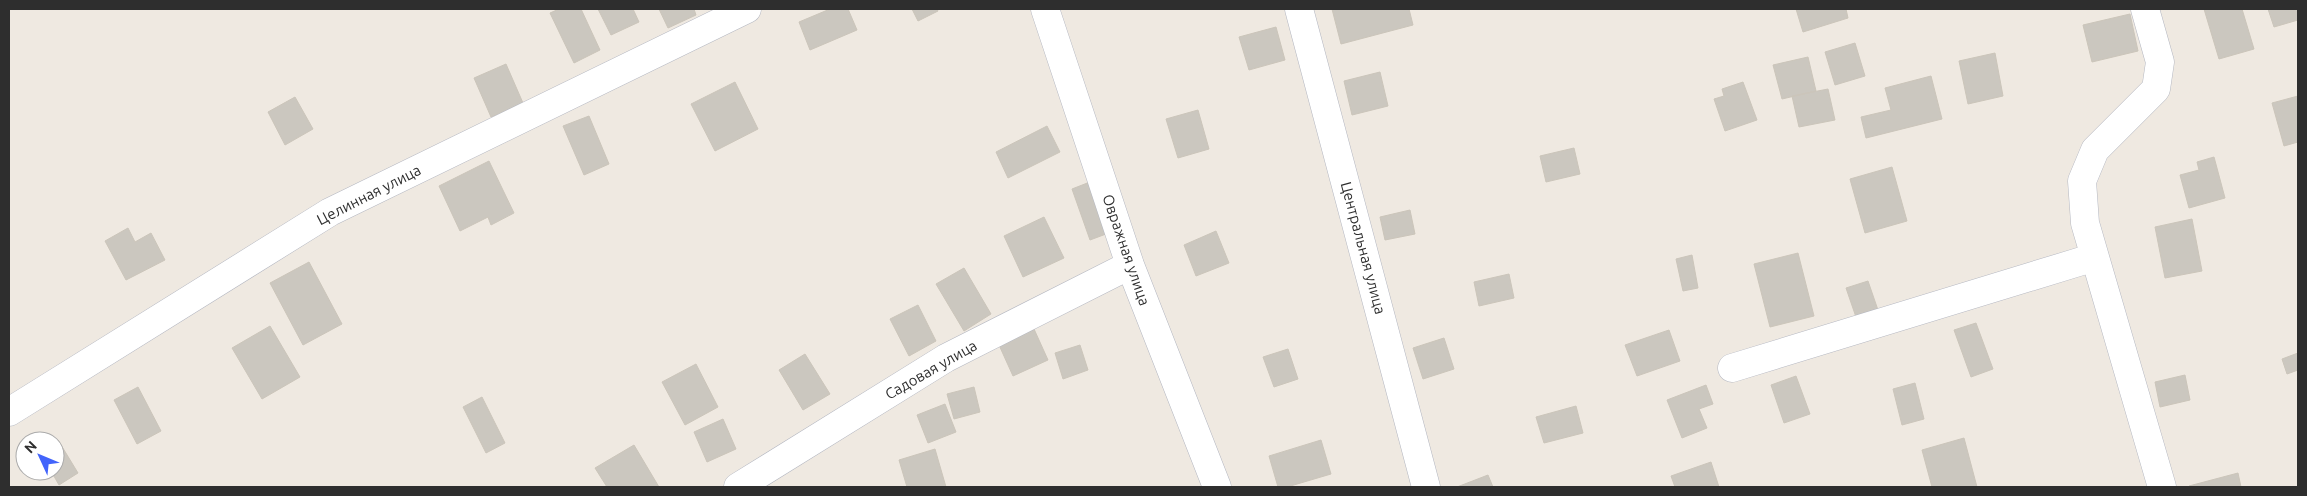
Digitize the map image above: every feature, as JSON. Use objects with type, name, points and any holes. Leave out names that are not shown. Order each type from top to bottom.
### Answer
[{"type":"street","name":"Целинная улица","points":[[9,412],[330,212],[747,9]]},
{"type":"street","name":"Овражная улица","points":[[1045,9],[1130,265],[1217,487]]},
{"type":"street","name":"Центральная улица","points":[[1299,9],[1426,487]]},
{"type":"street","points":[[2145,9],[2160,62],[2156,89],[2095,150],[2082,181],[2085,224],[2162,487]]},
{"type":"street","points":[[1732,368],[2095,257]]},
{"type":"street","name":"Садовая улица","points":[[738,487],[946,358],[1130,265]]},
{"type":"building","points":[[559,9],[581,9],[600,50],[574,63],[550,13]]},
{"type":"building","points":[[598,9],[633,9],[639,22],[611,35]]},
{"type":"building","points":[[659,9],[694,9],[696,15],[668,28]]},
{"type":"building","points":[[830,9],[848,9],[857,30],[810,50],[799,22]]},
{"type":"building","points":[[912,9],[937,9],[938,11],[918,21]]},
{"type":"building","points":[[1332,9],[1409,9],[1413,25],[1341,44]]},
{"type":"building","points":[[1796,9],[1846,9],[1848,18],[1803,32]]},
{"type":"building","points":[[2204,9],[2242,9],[2254,49],[2219,59]]},
{"type":"building","points":[[2268,9],[2298,9],[2298,20],[2274,27]]},
{"type":"building","points":[[2130,14],[2138,51],[2092,62],[2083,25]]},
{"type":"building","points":[[1276,27],[1285,60],[1249,70],[1239,37]]},
{"type":"building","points":[[1855,43],[1865,76],[1835,85],[1825,52]]},
{"type":"building","points":[[1995,53],[2003,96],[1968,104],[1959,61]]},
{"type":"building","points":[[1808,57],[1816,91],[1782,99],[1773,65]]},
{"type":"building","points":[[506,64],[523,103],[491,117],[474,78]]},
{"type":"building","points":[[1380,72],[1388,106],[1352,115],[1344,81]]},
{"type":"building","points":[[1931,76],[1942,119],[1866,138],[1861,117],[1891,110],[1885,88]]},
{"type":"building","points":[[735,82],[758,129],[715,151],[691,104]]},
{"type":"building","points":[[1743,82],[1757,120],[1725,131],[1714,99],[1724,96],[1722,89]]},
{"type":"building","points":[[1828,89],[1835,120],[1799,127],[1792,96]]},
{"type":"building","points":[[2298,96],[2298,142],[2284,146],[2272,103]]},
{"type":"building","points":[[295,97],[313,129],[285,145],[268,112]]},
{"type":"building","points":[[1198,110],[1209,149],[1178,158],[1166,119]]},
{"type":"building","points":[[589,116],[609,164],[584,175],[563,126]]},
{"type":"building","points":[[1047,126],[1060,152],[1008,178],[996,152]]},
{"type":"building","points":[[1574,148],[1580,174],[1546,182],[1540,156]]},
{"type":"building","points":[[2214,157],[2225,198],[2189,208],[2180,175],[2199,170],[2197,162]]},
{"type":"building","points":[[489,161],[514,213],[491,225],[488,217],[460,231],[439,186]]},
{"type":"building","points":[[1892,167],[1907,221],[1865,233],[1850,179]]},
{"type":"building","points":[[1095,180],[1114,231],[1090,240],[1072,189]]},
{"type":"building","points":[[1410,210],[1415,234],[1385,240],[1380,217]]},
{"type":"building","points":[[1044,217],[1064,258],[1023,277],[1004,236]]},
{"type":"building","points":[[2192,219],[2202,271],[2165,278],[2155,227]]},
{"type":"building","points":[[128,228],[135,242],[151,233],[165,260],[126,280],[105,241]]},
{"type":"building","points":[[1216,231],[1229,263],[1196,276],[1184,245]]},
{"type":"building","points":[[1798,253],[1814,316],[1770,327],[1754,264]]},
{"type":"building","points":[[1692,255],[1698,288],[1683,291],[1676,259]]},
{"type":"building","points":[[309,262],[342,324],[303,345],[270,283]]},
{"type":"building","points":[[964,268],[991,314],[964,331],[936,284]]},
{"type":"building","points":[[1509,274],[1514,298],[1479,306],[1474,282]]},
{"type":"building","points":[[1868,281],[1879,313],[1857,320],[1846,288]]},
{"type":"building","points":[[918,305],[936,341],[909,356],[890,319]]},
{"type":"building","points":[[1976,323],[1993,369],[1971,377],[1954,330]]},
{"type":"building","points":[[270,326],[300,377],[262,399],[232,348]]},
{"type":"building","points":[[1034,329],[1048,360],[1013,376],[999,345]]},
{"type":"building","points":[[1669,330],[1680,361],[1637,376],[1625,345]]},
{"type":"building","points":[[1444,338],[1454,369],[1423,379],[1413,348]]},
{"type":"building","points":[[1080,345],[1088,370],[1063,379],[1055,353]]},
{"type":"building","points":[[1288,349],[1298,379],[1274,387],[1263,357]]},
{"type":"building","points":[[2298,353],[2298,370],[2287,374],[2282,359]]},
{"type":"building","points":[[805,354],[830,394],[803,410],[779,370]]},
{"type":"building","points":[[696,364],[718,407],[685,425],[662,382]]},
{"type":"building","points":[[2185,375],[2190,400],[2160,407],[2155,382]]},
{"type":"building","points":[[1796,376],[1810,414],[1784,423],[1771,385]]},
{"type":"building","points":[[1915,383],[1924,419],[1902,425],[1893,389]]},
{"type":"building","points":[[1706,385],[1713,404],[1699,409],[1707,428],[1682,438],[1667,400]]},
{"type":"building","points":[[138,387],[161,431],[137,444],[114,400]]},
{"type":"building","points":[[974,387],[980,412],[954,419],[947,394]]},
{"type":"building","points":[[482,397],[505,443],[486,453],[463,407]]},
{"type":"building","points":[[945,404],[956,432],[928,443],[917,415]]},
{"type":"building","points":[[1576,406],[1583,433],[1544,443],[1536,417]]},
{"type":"building","points":[[723,419],[736,449],[707,462],[694,432]]},
{"type":"building","points":[[1964,438],[1977,487],[1932,487],[1922,450]]},
{"type":"building","points":[[1321,440],[1331,474],[1287,487],[1278,487],[1269,456]]},
{"type":"building","points":[[634,445],[659,487],[607,487],[595,468]]},
{"type":"building","points":[[935,449],[946,487],[907,487],[899,460]]},
{"type":"building","points":[[65,452],[78,473],[59,485],[57,481],[65,481]]},
{"type":"building","points":[[1711,462],[1719,487],[1675,487],[1671,476]]},
{"type":"building","points":[[2238,473],[2241,487],[2189,486]]},
{"type":"building","points":[[1488,475],[1493,487],[1457,487]]}]
